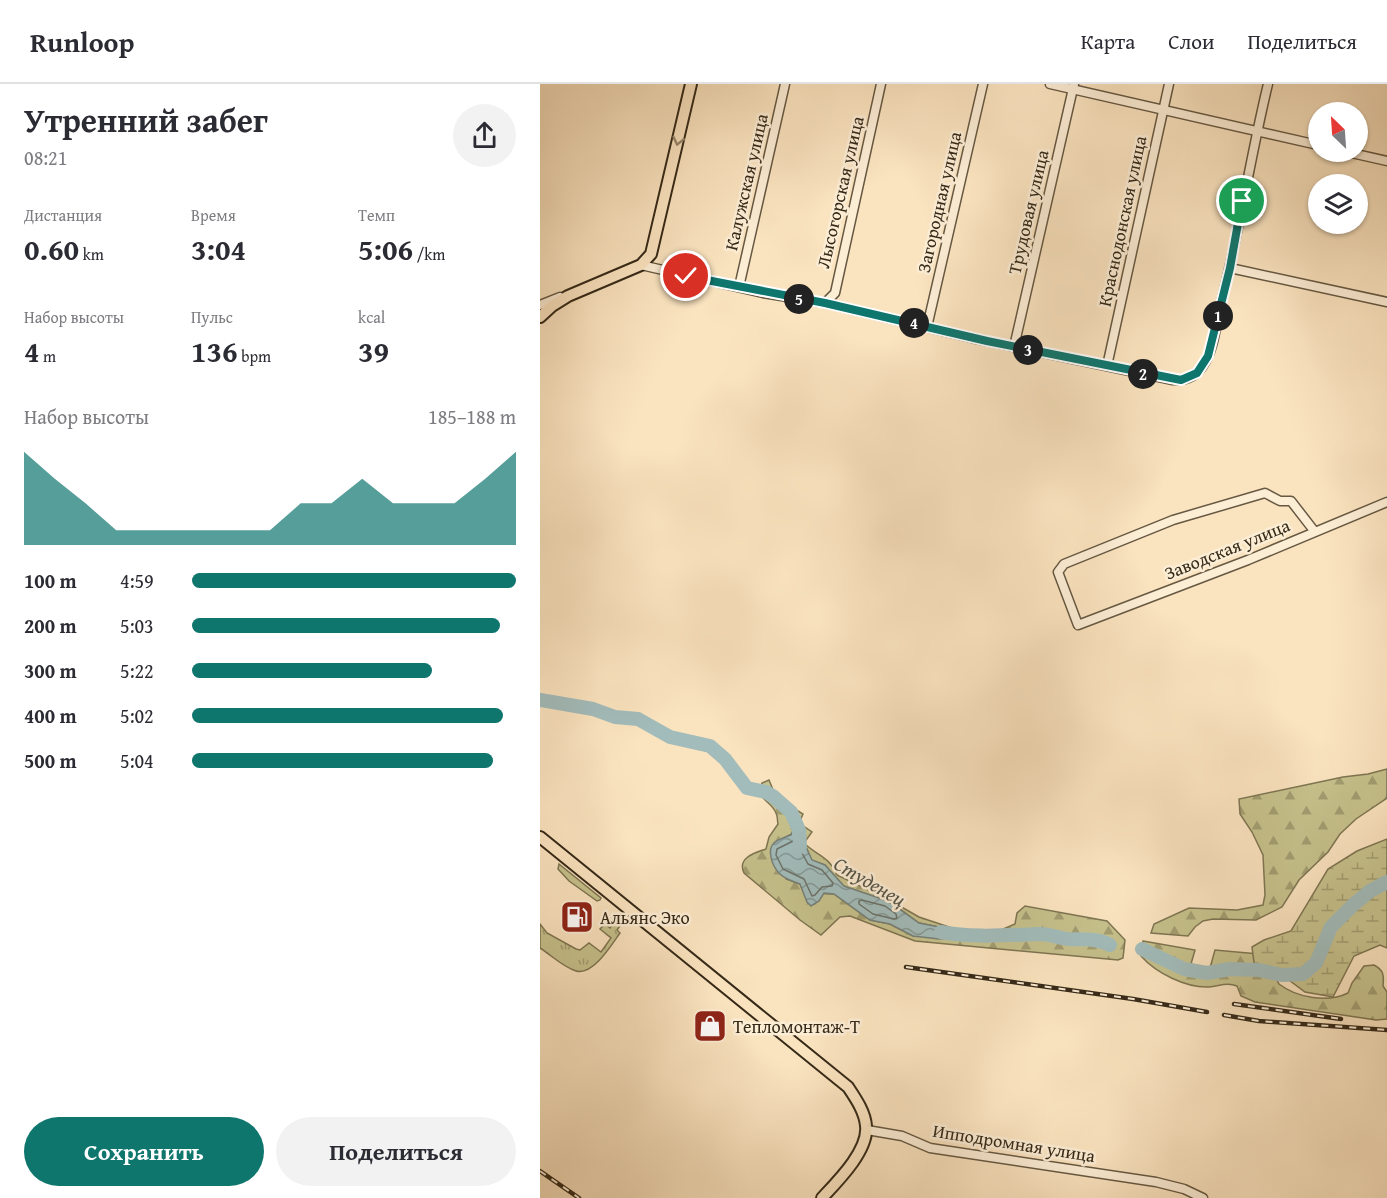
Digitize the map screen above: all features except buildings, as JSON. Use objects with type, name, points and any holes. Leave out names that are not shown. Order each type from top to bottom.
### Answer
[{"type":"main road","points":[[540,317],[552,306],[578,291],[641,265],[651,254],[691,84]]},
{"type":"main road","points":[[540,837],[848,1087],[860,1106],[867,1130],[858,1153],[822,1198]]},
{"type":"street","name":"Калужская улица","points":[[739,287],[785,84]]},
{"type":"street","name":"Лысогорская улица","points":[[825,303],[835,293],[881,84]]},
{"type":"street","name":"Загородная улица","points":[[927,327],[983,84]]},
{"type":"street","points":[[1050,84],[1074,86],[1163,111],[1308,143]]},
{"type":"street","name":"Краснодонская улица","points":[[1107,366],[1169,84]]},
{"type":"street","points":[[641,265],[825,303],[1014,347],[1173,380],[1187,379],[1200,371],[1208,356],[1230,268],[1268,84]]},
{"type":"street","name":"Трудовая улица","points":[[1014,347],[1074,86]]},
{"type":"street","points":[[1368,157],[1387,161]]},
{"type":"street","points":[[1230,268],[1387,302]]},
{"type":"street","points":[[540,305],[578,291]]},
{"type":"street","name":"Заводская улица","points":[[1315,532],[1291,501],[1280,501],[1265,493],[1173,520],[1064,564],[1058,572],[1078,625],[1315,532],[1387,502]]},
{"type":"street","name":"Ипподромная улица","points":[[867,1130],[902,1137],[930,1148],[1156,1182],[1184,1189],[1203,1198]]},
{"type":"green space","points":[[1387,769],[1387,798],[1356,819],[1340,834],[1328,852],[1299,880],[1282,907],[1256,920],[1213,919],[1203,921],[1188,936],[1151,933],[1154,924],[1189,908],[1237,910],[1263,905],[1265,895],[1263,855],[1240,814],[1239,799]]},
{"type":"green space","points":[[769,780],[774,792],[782,801],[803,814],[799,823],[812,832],[804,843],[799,830],[774,843],[786,879],[800,884],[804,893],[834,894],[870,920],[890,924],[913,936],[959,935],[954,930],[919,923],[893,904],[843,886],[825,865],[812,861],[805,844],[826,860],[837,875],[919,917],[970,934],[1001,930],[1015,924],[1017,913],[1025,906],[1107,921],[1125,940],[1123,958],[1118,960],[915,941],[850,916],[840,917],[821,935],[744,873],[742,868],[748,857],[766,849],[769,837],[778,824],[774,809],[762,797],[762,783]]},
{"type":"green space","points":[[1387,839],[1387,948],[1380,945],[1354,956],[1333,997],[1305,992],[1282,975],[1255,970],[1252,947],[1264,940],[1291,931],[1328,869],[1357,851]]},
{"type":"green space","points":[[559,864],[601,898],[600,900],[597,901],[569,881],[558,869]]},
{"type":"green space","points":[[616,920],[620,926],[617,930],[620,933],[601,958],[589,969],[576,971],[566,967],[540,948],[540,924],[547,933],[576,949],[580,950],[589,943],[601,952],[611,938],[600,929],[605,924],[610,928]]},
{"type":"green space","points":[[1143,941],[1195,950],[1191,964],[1210,968],[1215,950],[1259,954],[1270,966],[1279,984],[1295,993],[1313,998],[1331,998],[1348,993],[1364,966],[1374,965],[1383,974],[1383,986],[1387,992],[1387,1019],[1376,1020],[1255,1002],[1241,996],[1237,986],[1227,984],[1200,987],[1181,982],[1163,974],[1141,956]]},
{"type":"water","points":[[797,828],[812,860],[825,865],[844,886],[888,901],[919,923],[954,930],[959,935],[955,938],[939,939],[913,936],[890,924],[870,920],[834,894],[824,893],[819,901],[811,906],[800,884],[781,875],[771,858],[774,843],[791,835]]},
{"type":"waterway","name":"Студенец","points":[[540,700],[593,709],[615,717],[638,719],[670,737],[710,746],[725,759],[747,788],[766,792],[791,812],[799,830],[800,847]]},
{"type":"waterway","name":"Студенец","points":[[1142,949],[1184,969],[1207,973],[1230,969],[1259,970],[1282,975],[1303,974],[1316,963],[1331,927],[1370,891],[1387,882]]},
{"type":"waterway","name":"Студенец","points":[[941,932],[978,936],[1044,934],[1068,939],[1095,940],[1110,945]]},
{"type":"railway","points":[[906,967],[1133,999],[1207,1012]]},
{"type":"railway","points":[[1234,1004],[1341,1019]]},
{"type":"railway","points":[[1224,1015],[1259,1021],[1387,1030]]},
{"type":"railway","points":[[540,1171],[579,1198]]},
{"type":"place","name":"Альянс Эко","points":[[577,917]]},
{"type":"place","name":"Тепломонтаж-Т","points":[[710,1026]]},
{"type":"route","points":[[686,276],[763,293],[825,303],[1061,357],[1181,380],[1200,371],[1208,356],[1230,268],[1242,201]]}]
